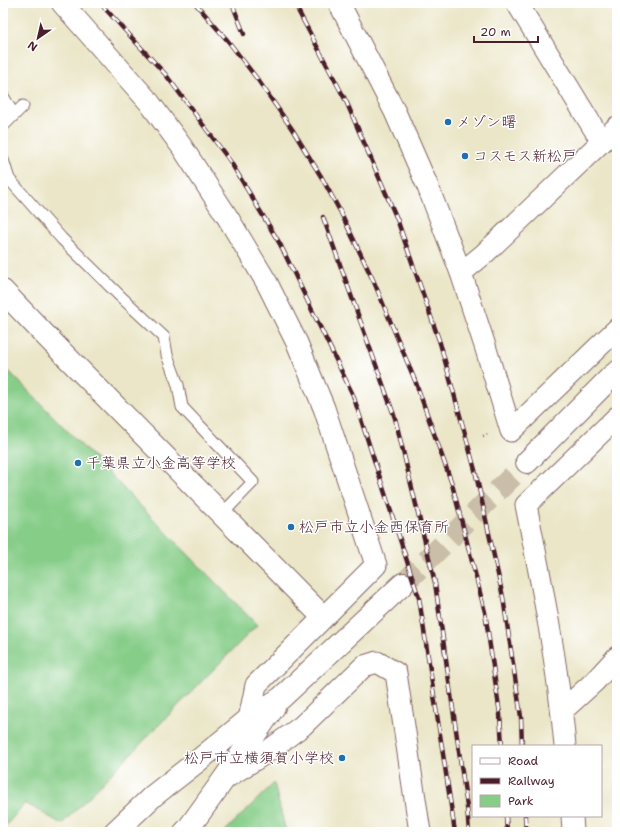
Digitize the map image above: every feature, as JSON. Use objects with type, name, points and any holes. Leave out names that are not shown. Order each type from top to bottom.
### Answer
[{"type":"street","points":[[62,3],[149,102],[182,147],[228,218],[267,284],[297,343],[324,408],[376,565],[256,685],[249,719]]},
{"type":"street","points":[[339,3],[396,112],[428,186],[461,273],[511,431],[617,329]]},
{"type":"street","points":[[517,3],[602,142]]},
{"type":"street","points":[[461,273],[484,254],[617,127]]},
{"type":"street","points":[[3,291],[323,617]]},
{"type":"street","points":[[527,462],[615,372]]},
{"type":"street","points":[[565,745],[562,711],[540,577],[526,505],[617,417]]},
{"type":"street","points":[[115,832],[153,796],[249,719],[281,698],[403,584]]},
{"type":"street","points":[[562,711],[595,681],[617,657]]},
{"type":"street","points":[[224,779],[264,754],[302,726],[364,666],[377,662],[396,674],[420,832]]},
{"type":"street","points":[[185,832],[281,698]]},
{"type":"street","points":[[572,817],[573,832]]},
{"type":"lane","points":[[3,96],[14,115]]},
{"type":"lane","points":[[3,126],[23,106]]},
{"type":"lane","points":[[3,160],[9,179],[62,239],[164,337],[167,355],[178,385],[182,407],[253,482],[222,514]]},
{"type":"green space","name":"千葉県立小金高等学校","points":[[3,365],[257,625],[62,824],[25,803],[3,829]]},
{"type":"green space","points":[[274,783],[286,832],[224,832]]},
{"type":"tunnel","points":[[403,584],[527,462]]},
{"type":"railway","points":[[100,3],[166,75],[230,161],[280,244],[353,395],[419,598],[455,832]]},
{"type":"railway","points":[[195,3],[228,41],[258,80],[292,129],[322,178],[341,213],[374,282],[416,383],[452,484],[485,612],[500,714],[502,745]]},
{"type":"railway","points":[[232,3],[244,34]]},
{"type":"railway","points":[[294,3],[346,101],[397,219],[440,343],[475,470],[503,597],[521,717],[522,745]]},
{"type":"railway","points":[[323,217],[395,418],[435,583],[467,807],[469,832]]},
{"type":"railway","points":[[506,817],[507,832]]},
{"type":"railway","points":[[525,817],[526,832]]},
{"type":"place","name":"メゾン曙","points":[[448,122]]},
{"type":"place","name":"コスモス新松戸","points":[[465,156]]},
{"type":"place","name":"千葉県立小金高等学校","points":[[78,463]]},
{"type":"place","name":"松戸市立小金西保育所","points":[[291,527]]},
{"type":"place","name":"松戸市立横須賀小学校","points":[[342,758]]}]
